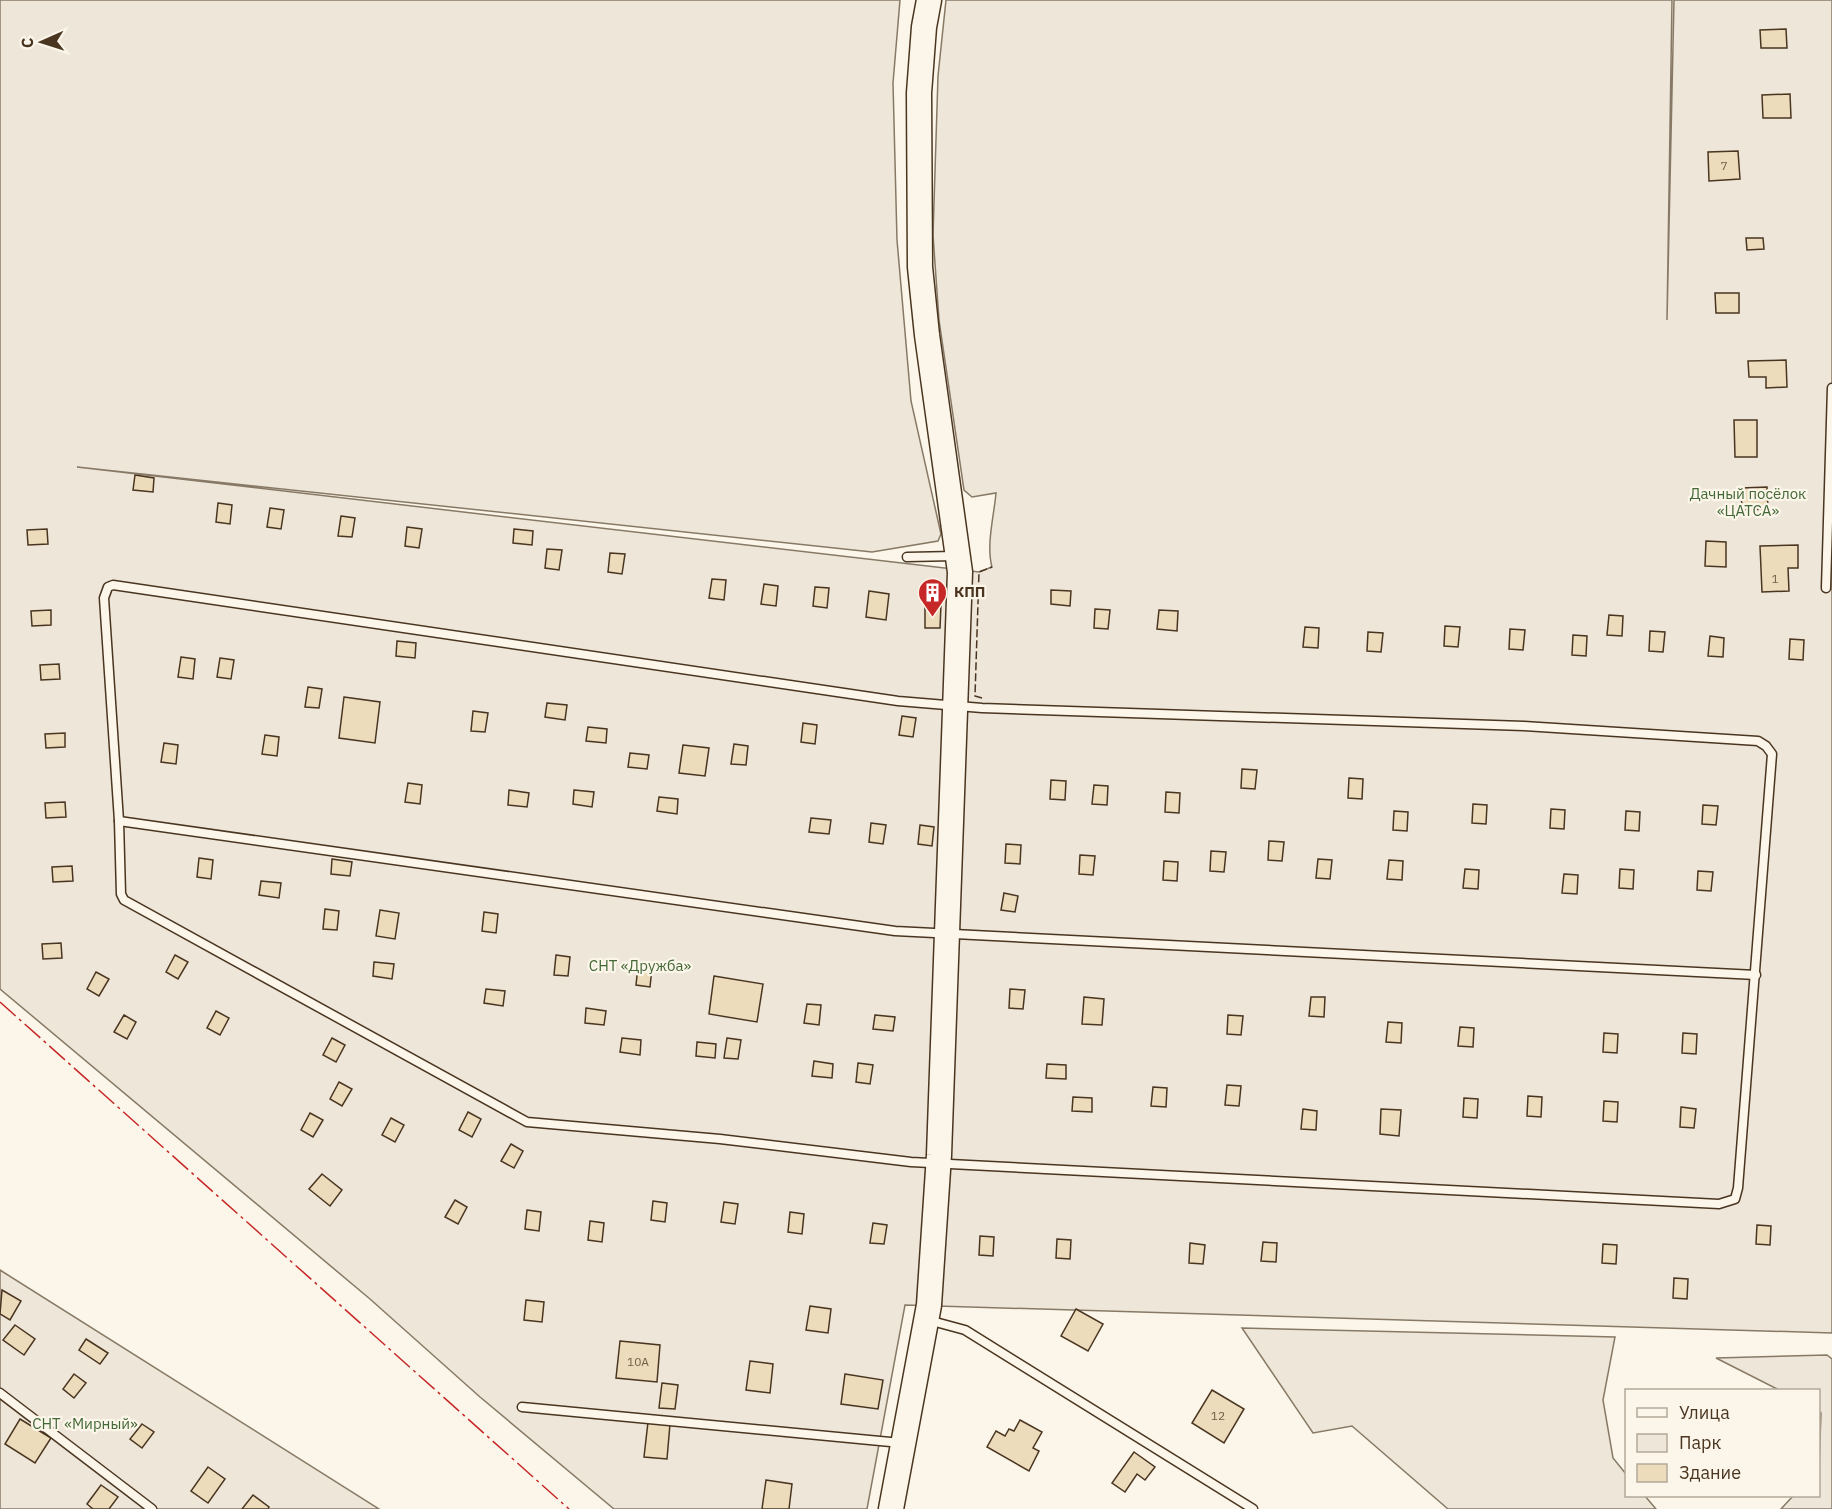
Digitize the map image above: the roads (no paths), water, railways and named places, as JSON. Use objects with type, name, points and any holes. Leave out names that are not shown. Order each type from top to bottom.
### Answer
[{"type":"street","points":[[891,1509],[927,1320],[938,1163],[959,556],[936,409],[920,267],[920,93],[929,0]]},
{"type":"lane","points":[[1826,588],[1832,388]]},
{"type":"lane","points":[[907,557],[959,556]]},
{"type":"lane","points":[[113,585],[887,699],[953,705],[1524,726],[1758,741],[1772,754],[1738,1188],[1735,1199],[1729,1202],[938,1163],[720,1139],[526,1122],[128,905],[121,894],[119,821],[104,598],[108,587],[113,585]]},
{"type":"lane","points":[[119,821],[861,927],[1756,975]]},
{"type":"lane","points":[[927,1320],[965,1330],[1252,1509]]},
{"type":"lane","points":[[0,1393],[152,1509]]},
{"type":"lane","points":[[522,1407],[904,1443]]},
{"type":"place","name":"КПП","points":[[933,618]]},
{"type":"park label","name":"Дачный посёлок «ЦАТСА»","points":[[1748,502]]},
{"type":"park label","name":"СНТ «Дружба»","points":[[640,966]]},
{"type":"park label","name":"СНТ «Мирный»","points":[[85,1424]]}]
